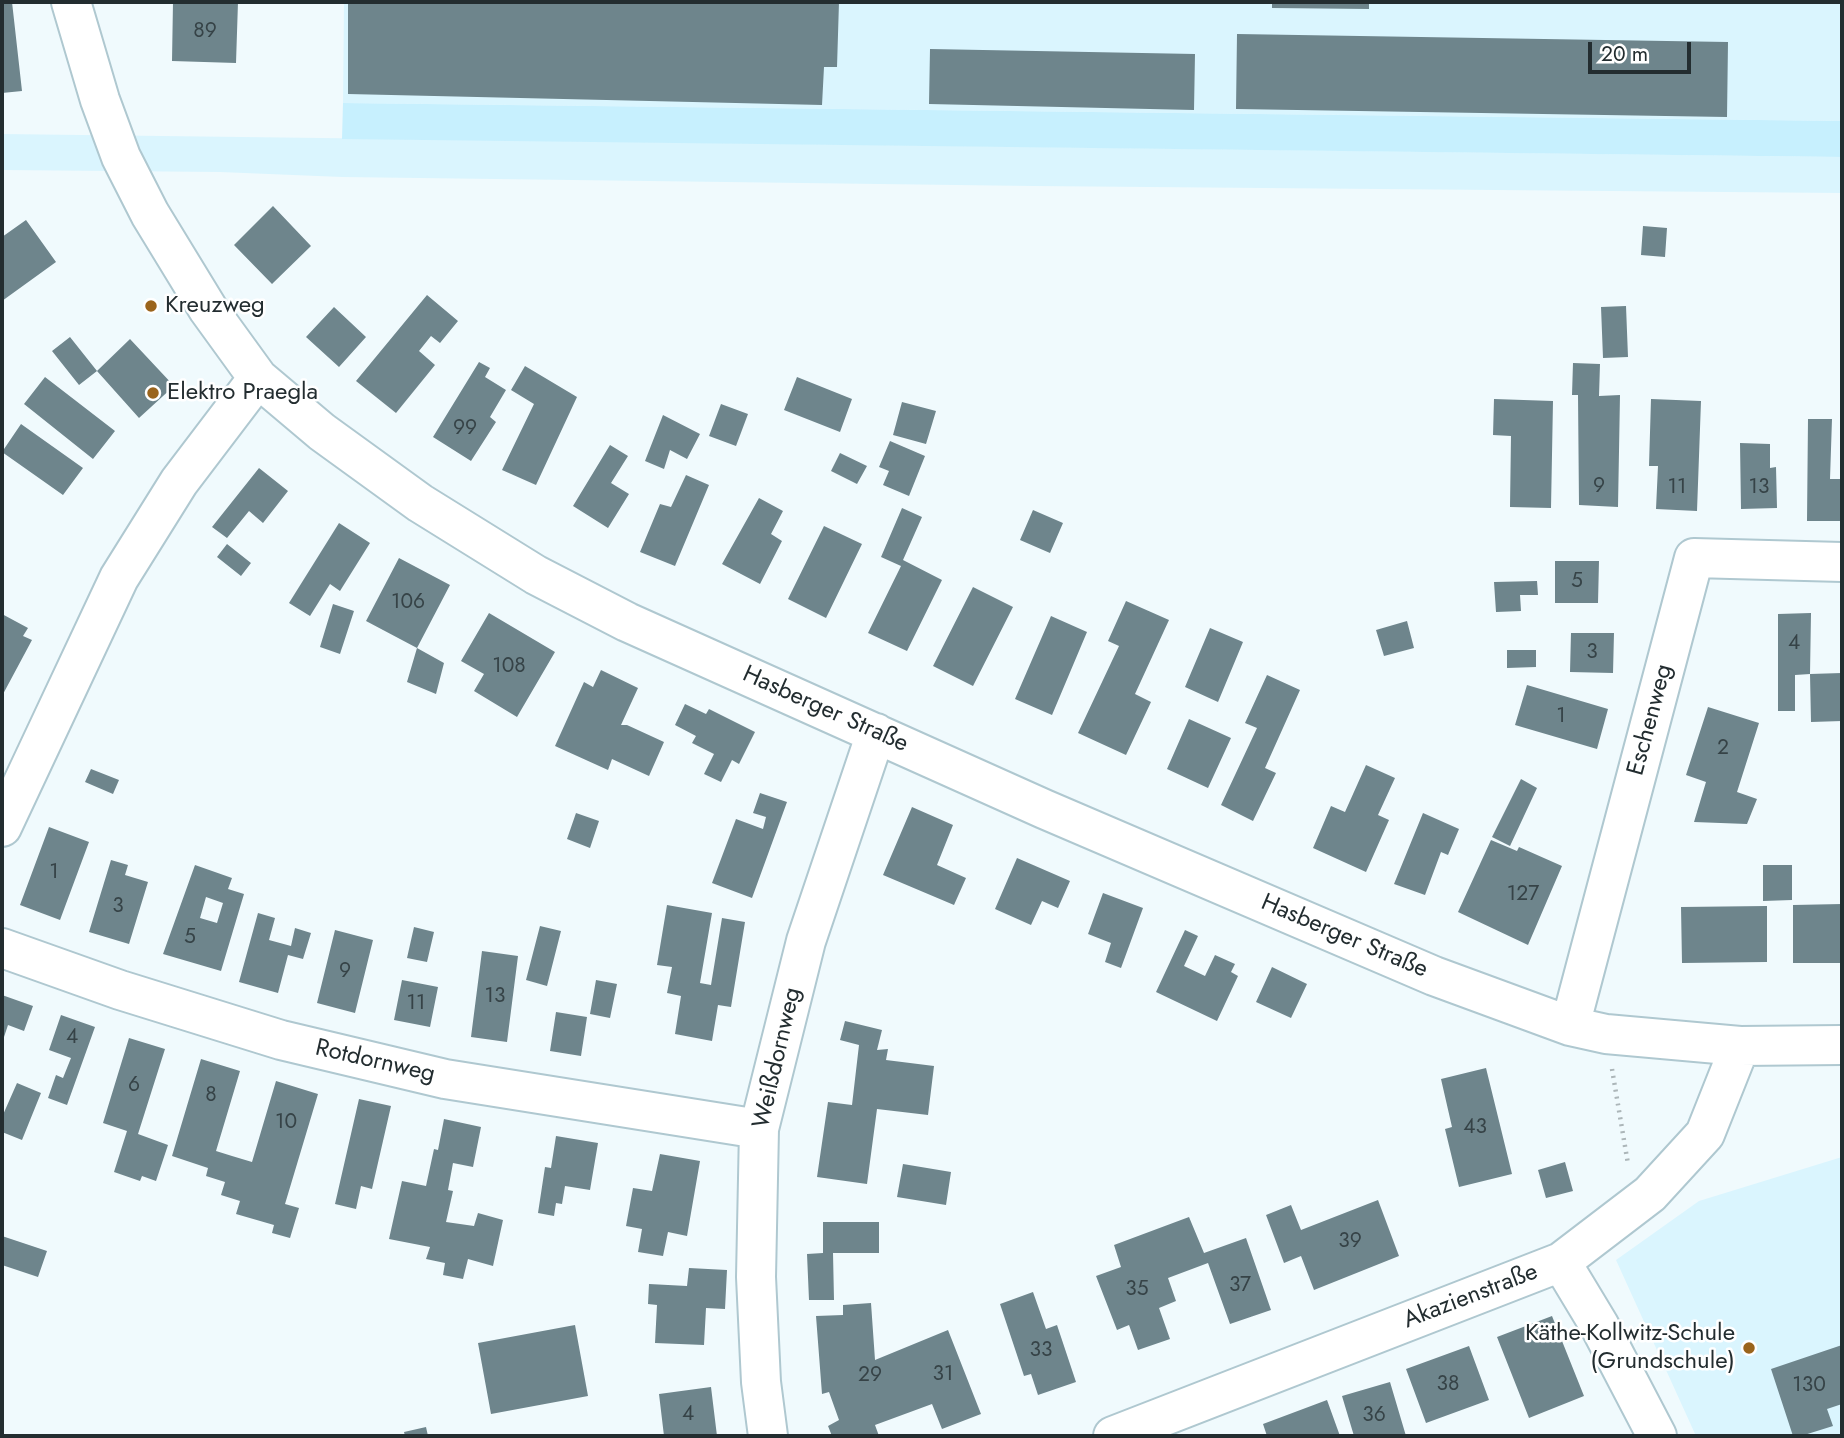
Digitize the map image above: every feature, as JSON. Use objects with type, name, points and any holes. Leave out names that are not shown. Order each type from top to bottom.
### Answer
[{"type":"street","name":"Hasberger Straße","points":[[71,2],[100,100],[121,157],[150,214],[208,309],[258,378],[322,432],[419,503],[536,575],[628,622],[1044,809],[1434,976],[1588,1030],[1741,1046],[1842,1045]]},
{"type":"street","points":[[3,821],[119,578],[180,482],[258,378]]},
{"type":"street","name":"Eschenweg","points":[[1588,1030],[1694,558],[1842,562]]},
{"type":"street","name":"Weißdornweg","points":[[768,1436],[761,1382],[756,1277],[759,1129],[806,941],[876,733]]},
{"type":"street","name":"Rotdornweg","points":[[2,948],[120,990],[281,1040],[445,1079],[759,1129]]},
{"type":"street","name":"Akazienstraße","points":[[1113,1436],[1561,1262],[1650,1194],[1705,1134],[1741,1046]]},
{"type":"street","points":[[1561,1262],[1599,1325],[1657,1436]]},
{"type":"path","points":[[1588,1030],[1635,1206]]},
{"type":"shaded area","points":[[344,2],[1842,2],[1842,121],[343,103]]},
{"type":"shaded area","points":[[343,103],[1842,121],[1842,157],[342,139]]},
{"type":"shaded area","points":[[2,134],[1842,157],[1842,193],[1033,186],[2,170]]},
{"type":"shaded area","name":"Käthe-Kollwitz-Schule (Grundschule)","points":[[1842,1157],[1842,1436],[1696,1436],[1616,1260],[1699,1201]]},
{"type":"building","points":[[2,2],[12,2],[22,91],[2,93]]},
{"type":"building","points":[[173,2],[238,2],[236,63],[172,61]]},
{"type":"building","points":[[348,2],[839,2],[837,67],[824,67],[822,105],[348,94]]},
{"type":"building","points":[[1272,2],[1369,2],[1369,9],[1272,8]]},
{"type":"building","points":[[1237,34],[1728,42],[1727,117],[1236,109]]},
{"type":"building","points":[[930,49],[1195,54],[1194,110],[929,104]]},
{"type":"building","points":[[273,206],[311,246],[272,284],[234,245]]},
{"type":"building","points":[[26,220],[56,262],[2,301],[2,237]]},
{"type":"building","points":[[1643,226],[1667,228],[1665,257],[1641,255]]},
{"type":"building","points":[[427,295],[458,321],[440,343],[431,336],[419,351],[435,365],[396,413],[356,381]]},
{"type":"building","points":[[1626,306],[1628,357],[1603,358],[1601,307]]},
{"type":"building","points":[[334,307],[366,337],[339,367],[306,337]]},
{"type":"building","points":[[70,337],[97,371],[79,385],[52,351]]},
{"type":"building","points":[[130,339],[174,386],[139,418],[97,371]]},
{"type":"building","points":[[479,362],[490,368],[485,377],[506,390],[490,417],[496,422],[471,461],[433,437]]},
{"type":"building","points":[[1573,363],[1600,364],[1599,396],[1620,395],[1618,507],[1579,505],[1578,395],[1572,395]]},
{"type":"building","points":[[525,366],[577,397],[536,485],[502,470],[534,404],[511,390]]},
{"type":"building","points":[[45,377],[115,431],[93,459],[24,404]]},
{"type":"building","points":[[797,377],[852,399],[840,432],[784,410]]},
{"type":"building","points":[[1494,399],[1553,401],[1551,508],[1510,507],[1511,436],[1493,435]]},
{"type":"building","points":[[1651,399],[1701,401],[1697,511],[1656,509],[1658,466],[1649,466]]},
{"type":"building","points":[[902,402],[936,411],[926,444],[893,435]]},
{"type":"building","points":[[721,404],[748,414],[736,446],[709,436]]},
{"type":"building","points":[[663,415],[700,434],[687,459],[670,450],[664,469],[645,461]]},
{"type":"building","points":[[1808,419],[1832,419],[1830,479],[1842,479],[1842,521],[1807,521]]},
{"type":"building","points":[[21,424],[83,468],[63,495],[2,452]]},
{"type":"building","points":[[890,441],[925,456],[909,496],[883,485],[889,471],[879,467]]},
{"type":"building","points":[[1740,443],[1770,444],[1770,468],[1776,467],[1777,508],[1741,509]]},
{"type":"building","points":[[610,445],[628,456],[611,483],[629,494],[608,528],[573,506]]},
{"type":"building","points":[[840,453],[867,466],[857,484],[831,471]]},
{"type":"building","points":[[259,468],[288,491],[263,523],[249,511],[227,538],[212,527]]},
{"type":"building","points":[[686,475],[709,485],[675,566],[640,552],[660,504],[671,507]]},
{"type":"building","points":[[759,498],[783,511],[771,534],[782,541],[760,584],[722,564]]},
{"type":"building","points":[[902,508],[922,517],[903,560],[942,580],[907,651],[868,633],[901,566],[881,557]]},
{"type":"building","points":[[1033,510],[1063,523],[1050,553],[1020,540]]},
{"type":"building","points":[[339,523],[370,543],[340,591],[330,584],[310,616],[289,603]]},
{"type":"building","points":[[824,526],[862,544],[826,618],[788,599]]},
{"type":"building","points":[[227,544],[251,563],[241,576],[217,557]]},
{"type":"building","points":[[399,558],[450,585],[417,648],[366,621]]},
{"type":"building","points":[[1555,561],[1599,561],[1598,603],[1555,603]]},
{"type":"building","points":[[1537,581],[1538,595],[1520,595],[1521,611],[1496,612],[1494,582]]},
{"type":"building","points":[[973,587],[1013,607],[973,686],[933,666]]},
{"type":"building","points":[[1126,601],[1169,620],[1135,694],[1151,702],[1126,755],[1078,733],[1119,646],[1108,641]]},
{"type":"building","points":[[333,604],[354,611],[340,654],[320,647]]},
{"type":"building","points":[[489,613],[555,652],[517,717],[474,691],[484,674],[461,661]]},
{"type":"building","points":[[1811,613],[1810,674],[1795,675],[1795,711],[1778,711],[1778,614]]},
{"type":"building","points":[[2,614],[28,628],[23,636],[32,640],[2,696]]},
{"type":"building","points":[[1051,616],[1087,632],[1052,715],[1015,699]]},
{"type":"building","points":[[1407,621],[1414,648],[1384,656],[1376,630]]},
{"type":"building","points":[[1210,628],[1243,642],[1218,702],[1185,687]]},
{"type":"building","points":[[1571,633],[1614,633],[1613,673],[1570,672]]},
{"type":"building","points":[[417,648],[444,663],[436,694],[407,682]]},
{"type":"building","points":[[1507,650],[1536,650],[1536,667],[1507,668]]},
{"type":"building","points":[[601,670],[638,688],[621,725],[627,725],[664,742],[649,776],[612,759],[608,770],[555,746],[584,682],[593,687]]},
{"type":"building","points":[[1842,673],[1842,721],[1811,722],[1810,674]]},
{"type":"building","points":[[1267,675],[1300,690],[1265,768],[1276,773],[1253,821],[1221,805],[1257,728],[1245,723]]},
{"type":"building","points":[[1527,685],[1608,709],[1597,749],[1515,725]]},
{"type":"building","points":[[685,704],[706,714],[709,709],[755,732],[739,764],[732,760],[721,782],[704,774],[714,754],[692,743],[696,736],[675,725]]},
{"type":"building","points":[[1708,707],[1759,723],[1737,792],[1757,799],[1747,824],[1694,822],[1706,782],[1686,775]]},
{"type":"building","points":[[1189,719],[1231,738],[1208,788],[1167,769]]},
{"type":"building","points":[[1366,765],[1395,778],[1378,815],[1389,820],[1366,872],[1313,848],[1331,806],[1345,812]]},
{"type":"building","points":[[91,769],[119,780],[113,794],[85,782]]},
{"type":"building","points":[[1521,779],[1537,788],[1510,846],[1492,837]]},
{"type":"building","points":[[760,793],[787,802],[752,898],[712,883],[736,819],[763,829],[766,817],[753,813]]},
{"type":"building","points":[[912,807],[953,825],[937,865],[966,878],[954,905],[883,875]]},
{"type":"building","points":[[576,813],[599,821],[590,848],[567,839]]},
{"type":"building","points":[[1423,813],[1459,829],[1448,855],[1441,852],[1425,895],[1394,884]]},
{"type":"building","points":[[49,827],[89,842],[60,920],[20,905]]},
{"type":"building","points":[[1491,840],[1517,851],[1519,847],[1562,866],[1528,945],[1458,912]]},
{"type":"building","points":[[1017,858],[1070,881],[1058,908],[1042,901],[1031,925],[995,909]]},
{"type":"building","points":[[111,860],[128,865],[125,875],[148,882],[129,944],[89,932]]},
{"type":"building","points":[[195,865],[232,878],[228,889],[244,894],[221,971],[163,954]],"holes":[[[206,897],[223,903],[217,923],[200,918]]]},
{"type":"building","points":[[1763,865],[1792,865],[1792,900],[1763,901]]},
{"type":"building","points":[[1103,893],[1143,908],[1121,968],[1105,962],[1111,943],[1088,934]]},
{"type":"building","points":[[1842,904],[1842,963],[1793,963],[1793,905]]},
{"type":"building","points":[[667,905],[712,913],[700,983],[711,985],[722,918],[745,922],[731,1007],[718,1005],[712,1041],[675,1034],[681,996],[667,993],[672,967],[657,965]]},
{"type":"building","points":[[1767,906],[1767,962],[1682,963],[1681,907]]},
{"type":"building","points":[[258,913],[275,918],[269,940],[291,946],[295,928],[311,933],[303,959],[288,955],[278,993],[239,982]]},
{"type":"building","points":[[540,926],[561,931],[547,986],[526,980]]},
{"type":"building","points":[[414,927],[434,932],[427,962],[407,958]]},
{"type":"building","points":[[335,930],[373,940],[355,1013],[317,1003]]},
{"type":"building","points":[[1185,930],[1198,936],[1184,966],[1205,976],[1215,955],[1235,964],[1231,972],[1238,976],[1217,1021],[1156,992]]},
{"type":"building","points":[[482,951],[518,956],[507,1042],[471,1037]]},
{"type":"building","points":[[1272,967],[1307,984],[1291,1018],[1256,1002]]},
{"type":"building","points":[[402,980],[438,987],[430,1027],[394,1020]]},
{"type":"building","points":[[596,980],[617,984],[610,1018],[590,1014]]},
{"type":"building","points":[[2,995],[33,1006],[24,1031],[8,1025],[2,1043]]},
{"type":"building","points":[[556,1012],[587,1017],[581,1056],[550,1051]]},
{"type":"building","points":[[61,1015],[95,1027],[67,1105],[48,1098],[56,1075],[63,1078],[71,1058],[49,1050]]},
{"type":"building","points":[[845,1021],[882,1030],[877,1050],[888,1049],[886,1060],[934,1066],[928,1115],[877,1109],[867,1184],[817,1177],[828,1102],[852,1105],[859,1045],[840,1040]]},
{"type":"building","points":[[129,1038],[165,1049],[138,1134],[168,1145],[156,1181],[142,1176],[140,1181],[114,1172],[127,1131],[103,1123]]},
{"type":"building","points":[[201,1059],[240,1071],[216,1151],[252,1162],[276,1081],[318,1094],[285,1204],[299,1208],[290,1238],[272,1233],[274,1225],[236,1214],[240,1201],[221,1195],[225,1182],[206,1176],[208,1168],[172,1156]]},
{"type":"building","points":[[1486,1068],[1512,1174],[1459,1187],[1445,1129],[1452,1127],[1441,1079]]},
{"type":"building","points":[[17,1083],[41,1093],[22,1140],[2,1132],[2,1117]]},
{"type":"building","points":[[359,1099],[391,1106],[372,1189],[361,1186],[356,1209],[335,1204]]},
{"type":"building","points":[[444,1119],[481,1127],[473,1167],[453,1163],[448,1190],[453,1191],[446,1222],[474,1226],[478,1213],[503,1220],[493,1266],[468,1259],[463,1279],[443,1275],[445,1263],[426,1259],[430,1247],[389,1239],[402,1181],[426,1186],[434,1149],[438,1150]]},
{"type":"building","points":[[556,1136],[598,1143],[590,1190],[565,1186],[562,1204],[556,1203],[554,1216],[538,1213],[545,1167],[551,1168]]},
{"type":"building","points":[[660,1154],[700,1161],[687,1236],[668,1232],[663,1256],[638,1252],[642,1229],[626,1226],[633,1188],[652,1191]]},
{"type":"building","points":[[1565,1162],[1573,1191],[1546,1198],[1538,1170]]},
{"type":"building","points":[[903,1164],[951,1172],[946,1205],[897,1197]]},
{"type":"building","points":[[1378,1200],[1399,1256],[1314,1290],[1301,1256],[1284,1263],[1266,1215],[1291,1205],[1301,1230]]},
{"type":"building","points":[[1189,1217],[1204,1253],[1246,1238],[1271,1310],[1230,1324],[1208,1263],[1168,1278],[1176,1301],[1159,1308],[1170,1339],[1138,1350],[1129,1325],[1117,1330],[1096,1276],[1121,1267],[1114,1245]]},
{"type":"building","points":[[823,1222],[879,1222],[879,1253],[833,1253],[834,1300],[809,1300],[807,1254],[823,1253]]},
{"type":"building","points":[[2,1236],[47,1251],[38,1277],[2,1265]]},
{"type":"building","points":[[689,1268],[727,1270],[725,1309],[706,1308],[704,1345],[655,1343],[657,1305],[648,1304],[649,1284],[687,1286]]},
{"type":"building","points":[[1033,1292],[1046,1329],[1057,1325],[1076,1382],[1038,1395],[1031,1374],[1024,1376],[1000,1304]]},
{"type":"building","points":[[871,1303],[875,1360],[948,1330],[981,1414],[942,1429],[932,1404],[875,1425],[879,1436],[832,1436],[828,1426],[839,1420],[829,1392],[822,1394],[816,1316],[843,1315],[843,1305]]},
{"type":"building","points":[[1552,1316],[1584,1396],[1529,1418],[1497,1337]]},
{"type":"building","points":[[575,1325],[588,1396],[491,1414],[478,1343]]},
{"type":"building","points":[[1842,1345],[1842,1404],[1827,1409],[1833,1426],[1793,1436],[1771,1369]]},
{"type":"building","points":[[1469,1346],[1489,1400],[1426,1423],[1406,1369]]},
{"type":"building","points":[[1390,1382],[1406,1436],[1354,1436],[1342,1396]]},
{"type":"building","points":[[711,1387],[717,1436],[664,1436],[659,1394]]},
{"type":"building","points":[[1327,1400],[1340,1436],[1267,1436],[1263,1424]]},
{"type":"building","points":[[426,1427],[428,1436],[405,1436],[404,1432]]},
{"type":"place","name":"Kreuzweg","points":[[151,306]]},
{"type":"place","name":"Elektro Praegla","points":[[153,393]]},
{"type":"place","name":"Käthe-Kollwitz-Schule (Grundschule)","points":[[1749,1348]]}]
